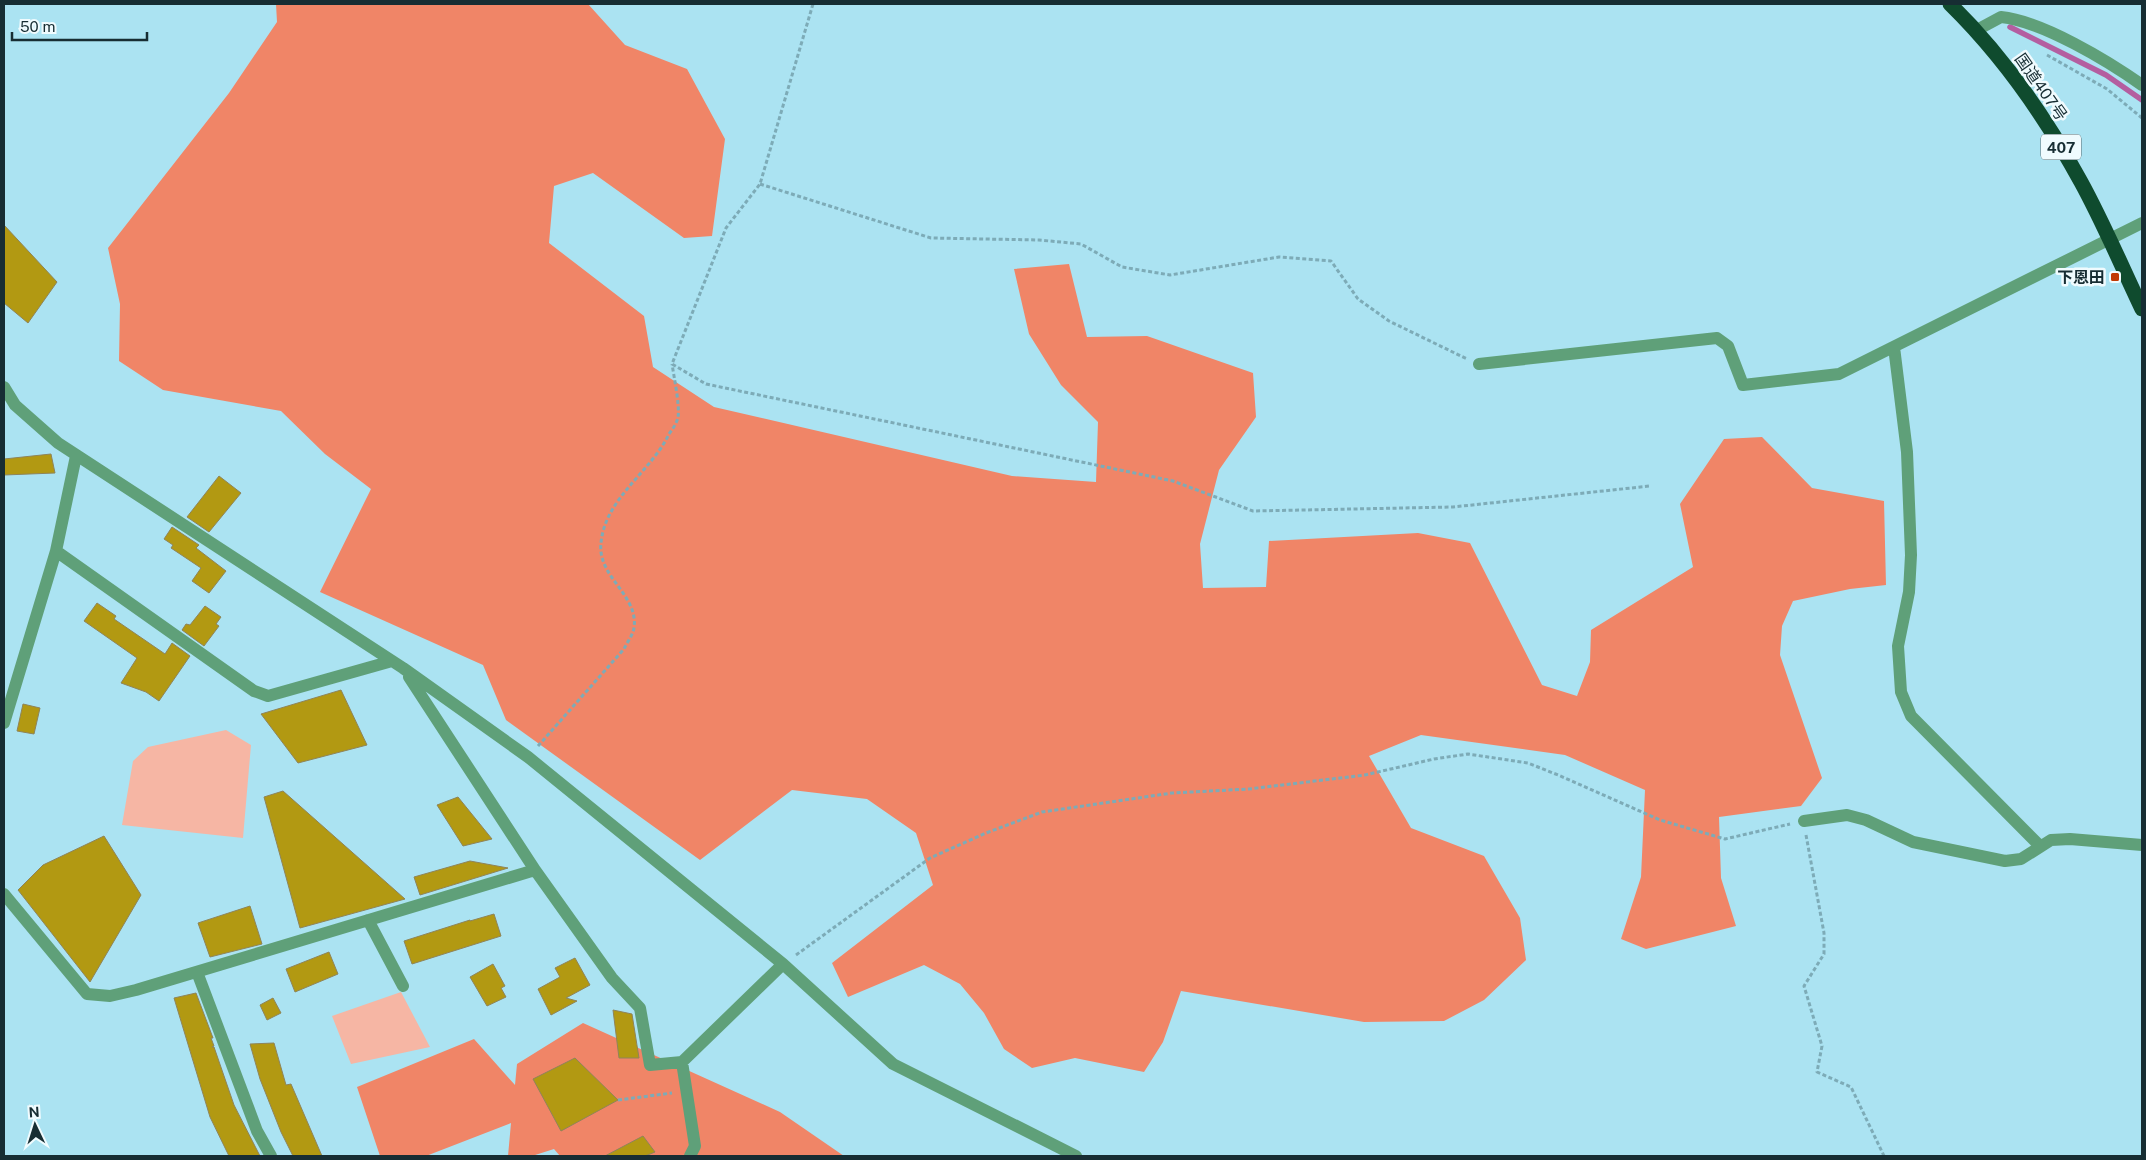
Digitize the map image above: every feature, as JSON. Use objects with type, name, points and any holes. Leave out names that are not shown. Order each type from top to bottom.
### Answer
[{"type":"highway","name":"国道407号","points":[[1950,4],[2013,75],[2055,136],[2082,184],[2142,309]]},
{"type":"street","points":[[1975,31],[2001,17],[2033,24],[2115,66],[2142,85]]},
{"type":"street","points":[[1478,364],[1718,338],[1728,346],[1743,385],[1839,374],[2142,223]]},
{"type":"street","points":[[1894,347],[1907,452],[1911,555],[1909,592],[1898,646],[1901,692],[1911,716],[2040,846]]},
{"type":"street","points":[[4,386],[10,404],[76,456],[403,668],[528,757],[783,964],[892,1064],[1076,1156]]},
{"type":"street","points":[[4,722],[56,551],[76,456]]},
{"type":"street","points":[[56,551],[254,691],[268,696],[392,661]]},
{"type":"street","points":[[403,668],[535,870],[612,978],[640,1008],[650,1065],[682,1062],[783,964]]},
{"type":"street","points":[[1804,821],[1847,815],[1866,820],[1913,842],[2005,861],[2021,859],[2052,840],[2070,838],[2142,845]]},
{"type":"street","points":[[4,894],[87,994],[110,996],[197,972],[535,870]]},
{"type":"street","points":[[368,920],[403,986]]},
{"type":"street","points":[[197,972],[257,1131],[271,1156]]},
{"type":"street","points":[[682,1062],[685,1092],[695,1146],[690,1156]]},
{"type":"path","points":[[528,757],[624,649],[634,630],[635,614],[630,603],[609,576],[600,551],[605,524],[627,489],[662,448],[678,418],[672,364],[726,228],[760,184],[813,4]]},
{"type":"path","points":[[2047,55],[2107,89],[2142,118]]},
{"type":"path","points":[[760,184],[931,238],[1039,240],[1080,244],[1122,267],[1170,275],[1280,257],[1331,261],[1358,299],[1389,321],[1478,364]]},
{"type":"path","points":[[672,364],[706,384],[1173,480],[1253,511],[1453,507],[1650,486]]},
{"type":"path","points":[[783,964],[930,858],[986,832],[1042,812],[1172,792],[1248,789],[1365,776],[1434,759],[1468,754],[1528,764],[1558,774],[1660,820],[1725,839],[1804,821],[1824,933],[1824,954],[1804,986],[1822,1046],[1817,1072],[1851,1087],[1884,1156]]},
{"type":"path","points":[[618,1100],[685,1092]]},
{"type":"shaded area","points":[[276,4],[588,4],[625,45],[687,69],[725,139],[712,236],[684,238],[593,173],[554,186],[549,243],[644,316],[653,367],[714,407],[1012,476],[1096,482],[1098,422],[1061,385],[1029,334],[1014,269],[1069,264],[1087,337],[1147,336],[1253,373],[1256,417],[1219,470],[1200,544],[1203,588],[1266,587],[1269,541],[1418,533],[1470,543],[1542,685],[1577,696],[1590,662],[1591,630],[1693,567],[1680,504],[1724,439],[1762,437],[1812,488],[1884,501],[1886,585],[1850,589],[1793,601],[1782,626],[1780,655],[1822,778],[1801,806],[1719,817],[1721,878],[1736,926],[1646,949],[1621,939],[1641,877],[1645,790],[1565,755],[1421,735],[1369,756],[1411,828],[1484,856],[1520,918],[1526,960],[1484,1000],[1444,1021],[1364,1022],[1181,991],[1163,1042],[1144,1072],[1075,1058],[1032,1068],[1004,1049],[984,1013],[960,984],[924,965],[848,997],[832,963],[933,885],[916,833],[867,799],[792,790],[700,860],[506,720],[483,665],[320,592],[371,489],[325,454],[281,411],[163,390],[119,361],[120,304],[108,248],[229,93],[277,22]]},
{"type":"shaded area","points":[[226,730],[251,745],[243,838],[122,825],[133,761],[148,747]]},
{"type":"shaded area","points":[[401,992],[430,1047],[351,1064],[332,1016]]},
{"type":"shaded area","points":[[583,1023],[780,1112],[844,1156],[560,1156],[554,1149],[532,1156],[508,1156],[511,1123],[426,1156],[380,1156],[357,1087],[474,1039],[515,1085],[517,1064]]},
{"type":"building","points":[[4,225],[57,282],[28,323],[4,303]]},
{"type":"building","points":[[51,454],[55,473],[4,475],[4,459]]},
{"type":"building","points":[[219,476],[241,493],[209,532],[187,517]]},
{"type":"building","points":[[172,527],[199,545],[196,548],[226,571],[209,593],[192,581],[201,568],[171,548],[173,545],[164,539]]},
{"type":"building","points":[[97,603],[116,616],[114,619],[165,654],[172,643],[190,656],[159,701],[146,692],[121,683],[137,658],[84,621]]},
{"type":"building","points":[[205,606],[221,617],[216,624],[219,626],[204,646],[182,630],[186,624],[190,625]]},
{"type":"building","points":[[341,690],[367,745],[298,763],[261,714]]},
{"type":"building","points":[[23,704],[40,708],[34,734],[17,731]]},
{"type":"building","points":[[283,791],[405,899],[300,928],[264,797]]},
{"type":"building","points":[[458,797],[492,839],[463,846],[437,805]]},
{"type":"building","points":[[104,836],[141,895],[90,982],[18,890],[43,865]]},
{"type":"building","points":[[470,861],[508,868],[420,895],[414,877]]},
{"type":"building","points":[[250,906],[262,944],[210,957],[198,923]]},
{"type":"building","points":[[494,914],[501,936],[412,964],[404,941]]},
{"type":"building","points":[[329,952],[338,974],[295,992],[286,969]]},
{"type":"building","points":[[575,958],[590,985],[566,998],[577,1001],[551,1015],[538,989],[560,977],[555,968]]},
{"type":"building","points":[[493,964],[505,986],[501,988],[506,997],[487,1006],[470,977]]},
{"type":"building","points":[[196,993],[213,1038],[211,1038],[214,1046],[212,1047],[214,1047],[234,1105],[260,1156],[229,1156],[210,1117],[174,998]]},
{"type":"building","points":[[273,998],[281,1013],[267,1020],[260,1005]]},
{"type":"building","points":[[613,1010],[632,1014],[639,1058],[619,1058]]},
{"type":"building","points":[[274,1043],[286,1085],[291,1084],[322,1156],[293,1156],[281,1132],[260,1079],[250,1044]]},
{"type":"building","points":[[575,1058],[618,1100],[561,1131],[533,1079]]},
{"type":"building","points":[[643,1136],[655,1152],[645,1156],[605,1156]]},
{"type":"waterway","points":[[2010,27],[2106,75],[2142,100]]},
{"type":"place","name":"下恩田","points":[[2115,277]]}]
